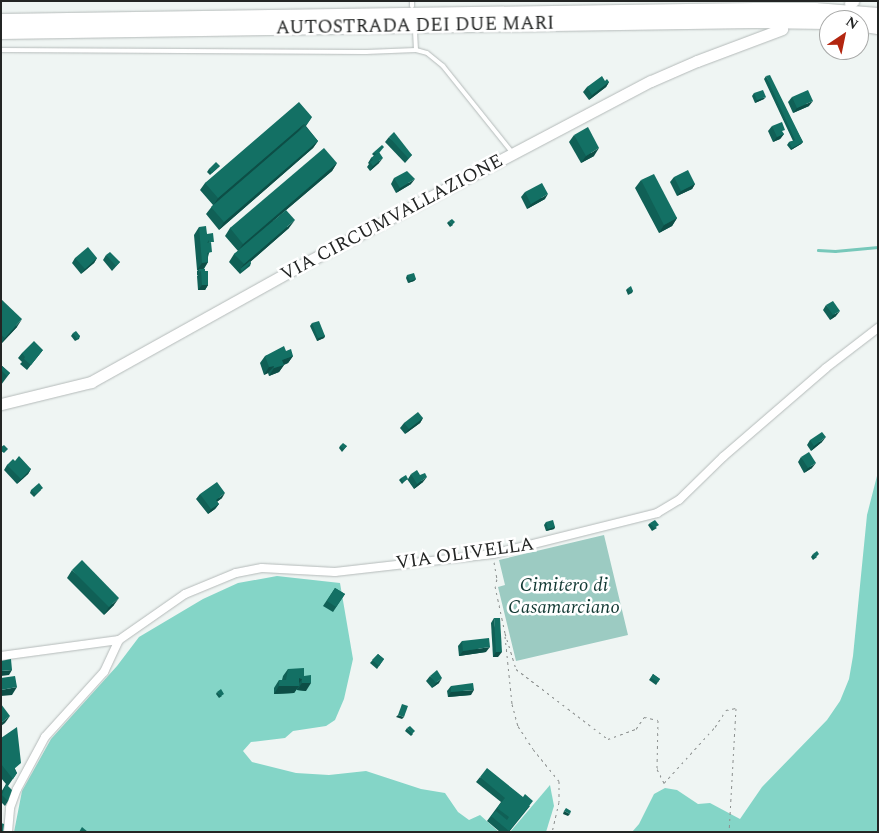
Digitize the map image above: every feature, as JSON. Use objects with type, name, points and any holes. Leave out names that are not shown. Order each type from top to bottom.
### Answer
[{"type":"highway","name":"AUTOSTRADA DEI DUE MARI","points":[[1,20],[755,10],[815,10],[878,15]]},
{"type":"highway","name":"AUTOSTRADA DEI DUE MARI","points":[[1,32],[755,21],[819,22]]},
{"type":"street","name":"VIA CIRCUMVALLAZIONE","points":[[1,404],[91,382],[294,269],[651,81],[697,61],[782,29]]},
{"type":"street","name":"VIA OLIVELLA","points":[[1,656],[119,640],[185,594],[236,573],[262,568],[335,572],[493,554],[635,520],[668,508],[826,368],[878,328]]},
{"type":"street","points":[[8,832],[10,808],[17,790],[45,737],[104,672],[119,640]]},
{"type":"lane","points":[[415,31],[416,50]]},
{"type":"lane","points":[[1,50],[366,52],[416,50],[427,52],[443,66],[513,154]]},
{"type":"path","points":[[493,554],[497,579],[495,586],[505,633],[516,669],[608,739],[636,728],[644,717],[658,720],[657,769],[664,783],[714,727],[726,710],[736,708],[729,832]]},
{"type":"path","points":[[505,633],[512,704],[518,726],[533,749],[559,781],[559,802],[552,832]]},
{"type":"path","points":[[518,832],[524,832]]},
{"type":"green space","points":[[878,472],[878,832],[632,832],[639,824],[654,794],[665,788],[677,790],[698,804],[710,803],[740,819],[762,787],[827,720],[840,701],[849,679],[853,656],[867,515]]},
{"type":"green space","name":"Cimitero di Casamarciano","points":[[604,535],[628,635],[516,661],[498,587],[505,585],[499,560]]},
{"type":"green space","points":[[277,576],[340,583],[353,659],[344,699],[335,720],[326,726],[293,731],[285,738],[251,742],[243,751],[252,762],[296,773],[329,775],[366,771],[421,789],[445,793],[458,812],[469,820],[480,815],[499,832],[14,832],[22,791],[51,739],[117,666],[139,637],[203,599],[238,583]]},
{"type":"green space","points":[[550,785],[554,806],[546,832],[510,832]]},
{"type":"building","points":[[770,75],[803,142],[792,148],[789,142],[795,140],[766,76]]},
{"type":"building","points":[[602,76],[605,81],[607,79],[609,82],[592,95],[587,87]]},
{"type":"building","points":[[763,90],[766,97],[757,100],[754,93]]},
{"type":"building","points":[[808,90],[813,101],[797,108],[792,97]]},
{"type":"building","points":[[299,102],[312,117],[306,125],[304,124],[218,198],[205,183]]},
{"type":"building","points":[[782,122],[785,130],[782,131],[784,134],[777,137],[772,126]]},
{"type":"building","points":[[305,126],[318,141],[224,222],[211,207]]},
{"type":"building","points":[[588,127],[599,148],[586,156],[574,135]]},
{"type":"building","points":[[394,132],[412,155],[408,158],[389,137]]},
{"type":"building","points":[[382,145],[384,147],[376,154],[374,152]]},
{"type":"building","points":[[324,148],[337,163],[243,244],[230,228]]},
{"type":"building","points":[[379,152],[383,158],[373,166],[370,162],[373,160],[371,158]]},
{"type":"building","points":[[216,162],[220,166],[212,173],[209,169]]},
{"type":"building","points":[[688,170],[695,184],[681,191],[674,177]]},
{"type":"building","points":[[407,171],[415,179],[400,188],[394,178]]},
{"type":"building","points":[[654,174],[677,218],[664,225],[641,180]]},
{"type":"building","points":[[542,183],[548,194],[531,204],[525,192]]},
{"type":"building","points":[[286,210],[295,220],[244,264],[234,254]]},
{"type":"building","points":[[452,219],[455,222],[452,225],[449,221]]},
{"type":"building","points":[[206,226],[207,234],[213,233],[214,242],[211,242],[212,252],[207,253],[208,262],[202,263],[199,227]]},
{"type":"building","points":[[88,247],[97,258],[85,269],[75,258]]},
{"type":"building","points":[[110,252],[120,262],[116,266],[106,255]]},
{"type":"building","points":[[250,261],[251,263],[242,271],[240,269]]},
{"type":"building","points":[[201,271],[208,271],[208,285],[202,285]]},
{"type":"building","points":[[414,273],[416,279],[410,281],[407,275]]},
{"type":"building","points":[[631,286],[633,291],[630,292],[628,288]]},
{"type":"building","points":[[1,299],[22,319],[5,338],[1,335]]},
{"type":"building","points":[[833,301],[840,311],[833,315],[826,305]]},
{"type":"building","points":[[319,321],[325,336],[318,338],[312,323]]},
{"type":"building","points":[[76,331],[80,336],[77,339],[73,333]]},
{"type":"building","points":[[34,341],[43,350],[31,365],[24,359],[25,357],[22,353]]},
{"type":"building","points":[[284,346],[286,351],[291,349],[293,356],[282,360],[284,365],[274,368],[274,366],[269,367],[265,356]]},
{"type":"building","points":[[1,365],[10,373],[7,376],[1,370]]},
{"type":"building","points":[[418,412],[423,418],[409,429],[404,423]]},
{"type":"building","points":[[822,432],[826,437],[814,446],[810,440]]},
{"type":"building","points":[[343,443],[347,446],[344,449],[340,446]]},
{"type":"building","points":[[4,445],[8,449],[4,453],[1,451],[1,447]]},
{"type":"building","points":[[809,452],[816,463],[808,468],[801,457]]},
{"type":"building","points":[[19,456],[31,469],[21,479],[7,465],[13,459],[15,461]]},
{"type":"building","points":[[417,470],[420,475],[425,473],[427,477],[417,484],[411,474]]},
{"type":"building","points":[[406,475],[408,479],[403,482],[401,478]]},
{"type":"building","points":[[217,482],[225,493],[216,500],[219,504],[211,509],[200,494]]},
{"type":"building","points":[[39,483],[43,488],[36,494],[31,490]]},
{"type":"building","points":[[553,520],[555,527],[548,529],[546,522]]},
{"type":"building","points":[[655,520],[659,525],[654,528],[650,523]]},
{"type":"building","points":[[817,551],[819,554],[815,558],[813,554]]},
{"type":"building","points":[[82,560],[119,598],[109,607],[72,570]]},
{"type":"building","points":[[335,588],[345,594],[336,607],[327,601]]},
{"type":"building","points":[[494,618],[500,618],[502,652],[496,652]]},
{"type":"building","points":[[489,638],[490,647],[463,651],[462,641]]},
{"type":"building","points":[[378,654],[384,659],[379,666],[372,660]]},
{"type":"building","points":[[11,659],[12,670],[1,671],[1,661]]},
{"type":"building","points":[[304,668],[304,676],[311,675],[311,683],[302,683],[302,679],[299,678],[299,686],[279,686],[279,680],[286,680],[288,669]]},
{"type":"building","points":[[437,670],[442,678],[436,683],[430,676]]},
{"type":"building","points":[[653,674],[660,679],[658,682],[651,678]]},
{"type":"building","points":[[15,676],[17,687],[1,690],[1,678]]},
{"type":"building","points":[[473,683],[474,690],[451,692],[451,686]]},
{"type":"building","points":[[221,689],[224,694],[221,696],[217,692]]},
{"type":"building","points":[[1,704],[10,716],[1,723]]},
{"type":"building","points":[[402,704],[408,706],[404,717],[398,715]]},
{"type":"building","points":[[410,726],[415,731],[412,734],[407,728]]},
{"type":"building","points":[[17,727],[21,763],[14,769],[17,773],[13,779],[1,764],[1,738]]},
{"type":"building","points":[[487,768],[523,797],[525,794],[533,801],[509,831],[491,816],[496,811],[507,820],[509,817],[497,808],[505,798],[480,777]]},
{"type":"building","points":[[6,784],[12,790],[8,801],[2,795]]},
{"type":"building","points":[[566,808],[571,811],[570,814],[564,811]]},
{"type":"building","points":[[1,823],[4,824],[3,832],[1,832]]},
{"type":"building","points":[[82,827],[88,832],[79,832]]},
{"type":"waterway","points":[[818,250],[835,251],[878,247]]}]
